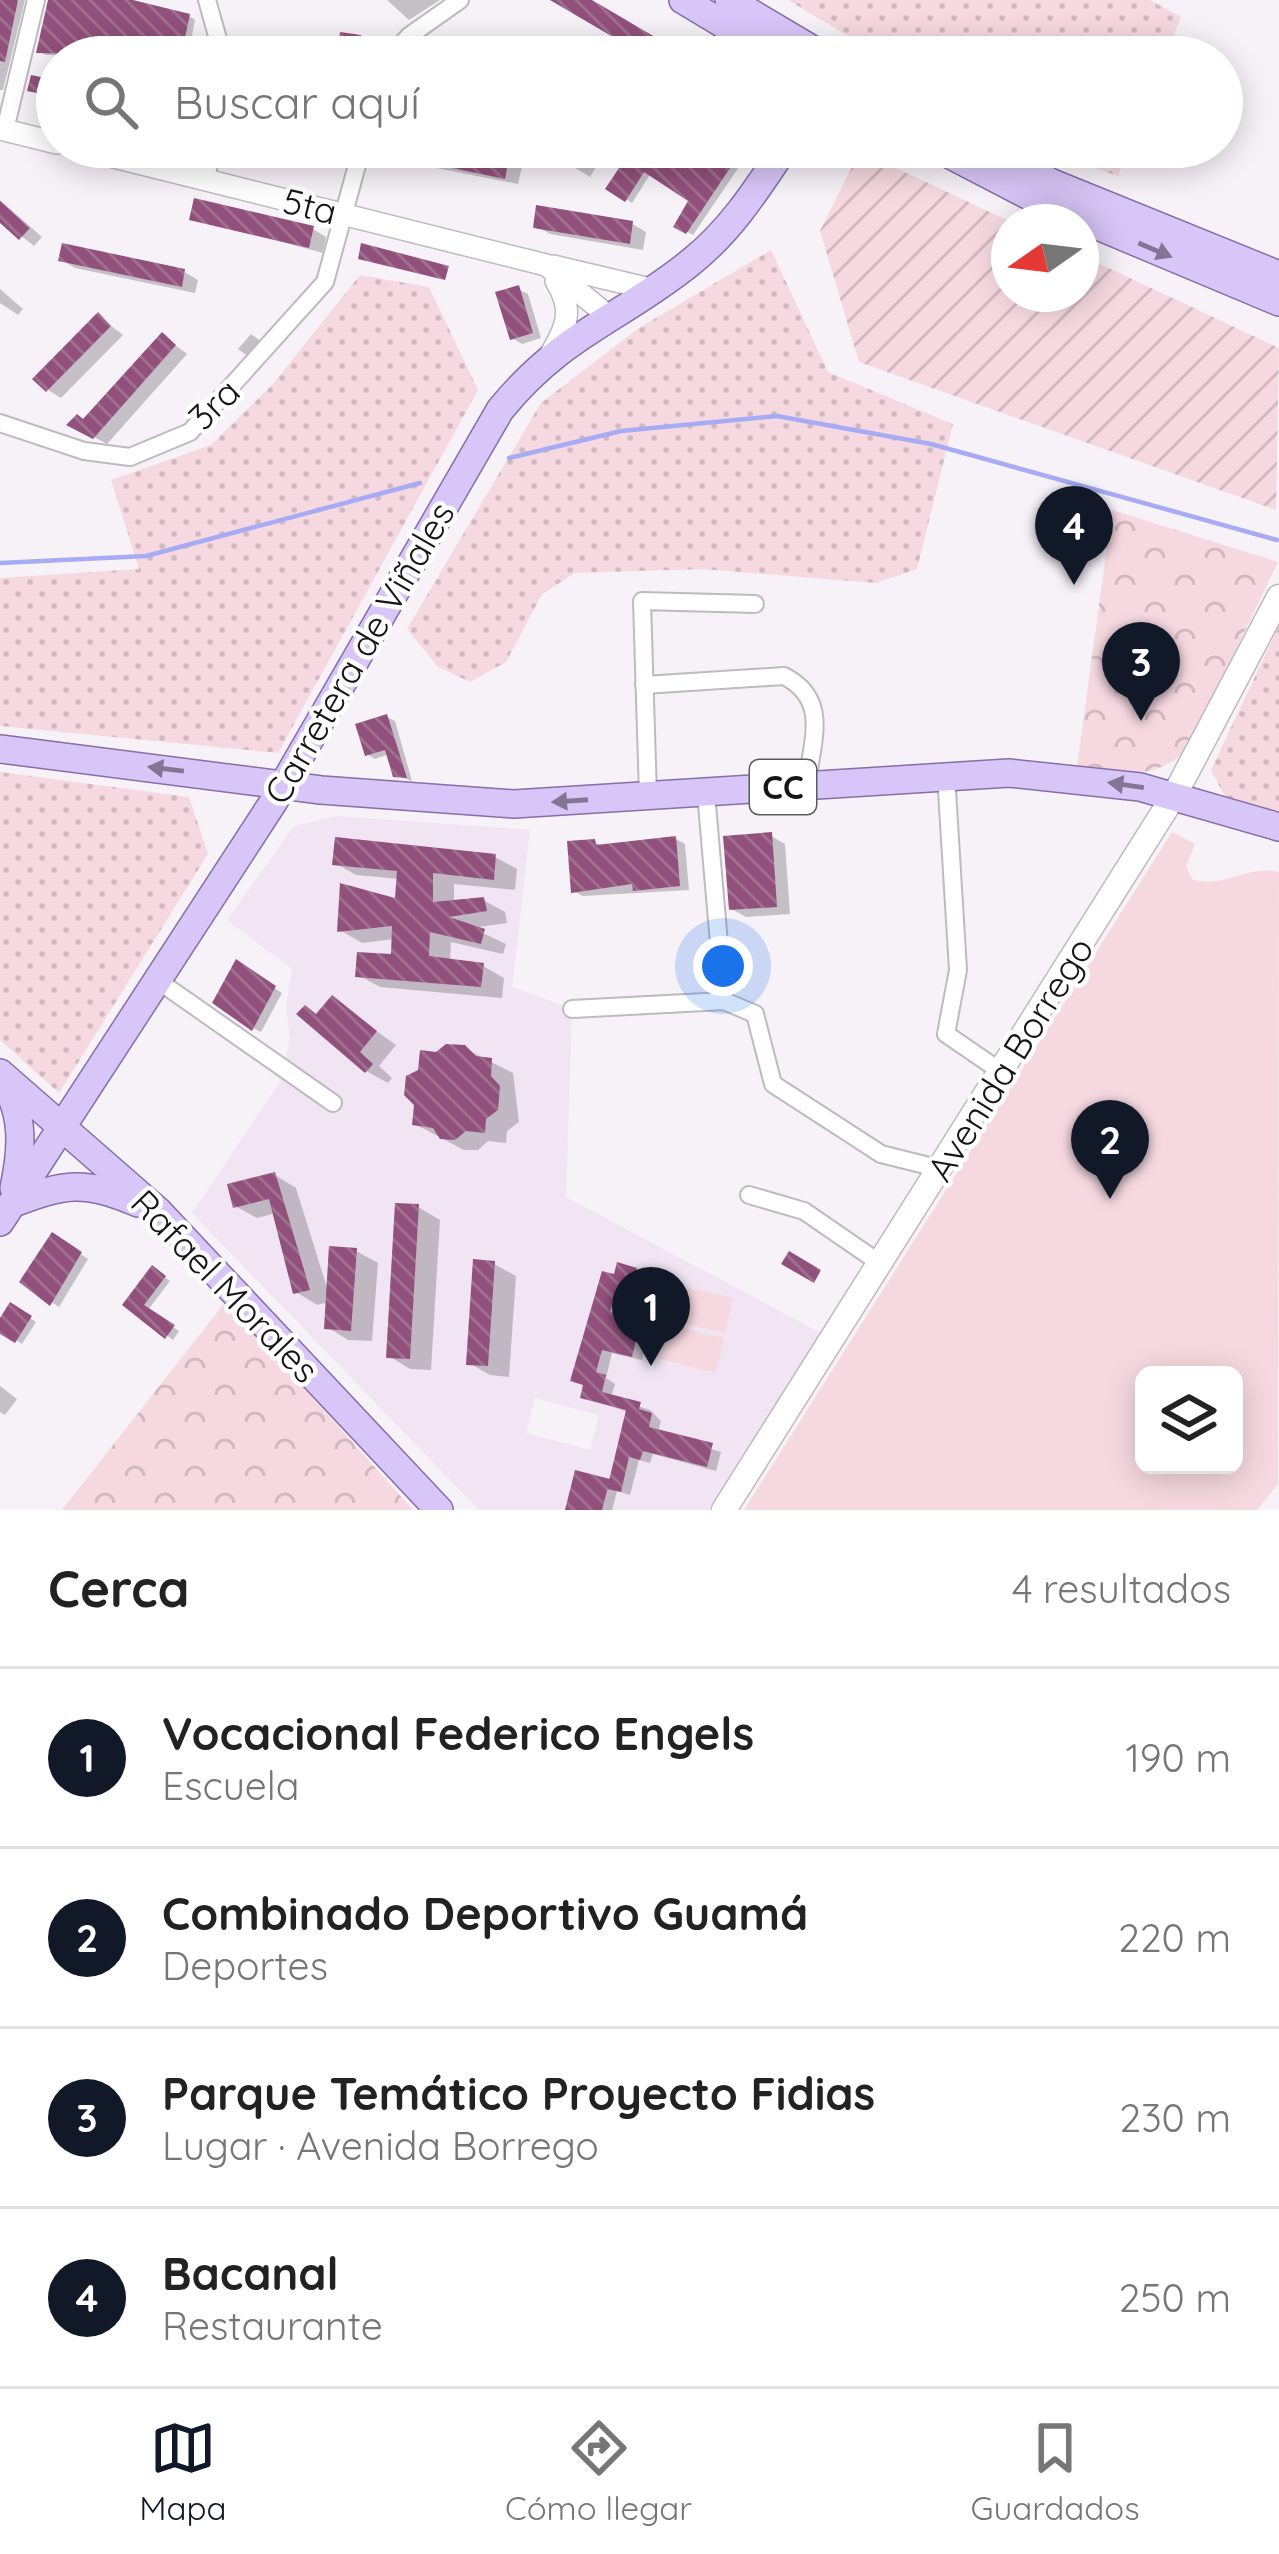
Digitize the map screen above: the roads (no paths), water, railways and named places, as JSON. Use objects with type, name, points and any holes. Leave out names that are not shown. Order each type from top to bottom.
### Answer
[{"type":"main road","points":[[680,0],[727,36]]},
{"type":"main road","points":[[680,0],[742,36]]},
{"type":"main road","points":[[729,0],[790,36]]},
{"type":"main road","name":"Carretera de Viñales","points":[[6,1213],[238,856],[500,410],[548,357],[690,263],[745,209],[771,168]]},
{"type":"main road","points":[[1001,168],[1279,302]]},
{"type":"main road","points":[[1009,168],[1279,274]]},
{"type":"main road","name":"Avenida Borrego","points":[[724,1510],[1175,794],[1279,597]]},
{"type":"main road","name":"CC","points":[[0,749],[282,784],[514,804],[946,774],[1051,775],[1175,794],[1279,827]]},
{"type":"main road","points":[[217,775],[239,796],[244,820],[238,856]]},
{"type":"main road","points":[[0,1075],[16,1101],[22,1151],[6,1213]]},
{"type":"main road","name":"Rafael Morales","points":[[0,1075],[158,1210],[440,1510]]},
{"type":"main road","points":[[6,1213],[64,1184],[102,1188],[158,1210]]},
{"type":"street","points":[[36,0],[2,129],[36,138]]},
{"type":"street","points":[[207,0],[217,36]]},
{"type":"street","points":[[409,36],[460,0]]},
{"type":"street","name":"5ta","points":[[158,168],[650,289]]},
{"type":"street","points":[[206,180],[208,168]]},
{"type":"street","name":"3ra","points":[[0,423],[84,451],[130,458],[190,432],[325,282],[357,168]]},
{"type":"street","points":[[546,265],[568,300],[568,326],[548,357]]},
{"type":"street","name":"5ta","points":[[546,265],[607,315]]},
{"type":"street","points":[[648,796],[642,601],[755,604]]},
{"type":"street","points":[[644,685],[784,676],[803,685],[815,704],[816,738],[807,785]]},
{"type":"street","points":[[946,774],[958,970],[946,1034],[1003,1073]]},
{"type":"street","points":[[706,793],[724,1001]]},
{"type":"street","points":[[157,980],[333,1103]]},
{"type":"street","points":[[572,1009],[724,1001],[755,1014],[773,1084],[880,1154],[941,1169]]},
{"type":"street","points":[[748,1195],[803,1210],[881,1264]]},
{"type":"waterway","points":[[509,458],[621,431],[777,416],[931,444],[1277,540]]},
{"type":"waterway","points":[[0,563],[146,556],[420,483]]},
{"type":"place","name":"Bacanal","points":[[1074,585]]},
{"type":"place","name":"Parque Temático Proyecto Fidias","points":[[1141,721]]},
{"type":"place","name":"Combinado Deportivo Guamá","points":[[1110,1199]]},
{"type":"place","name":"Vocacional Federico Engels","points":[[651,1366]]}]
